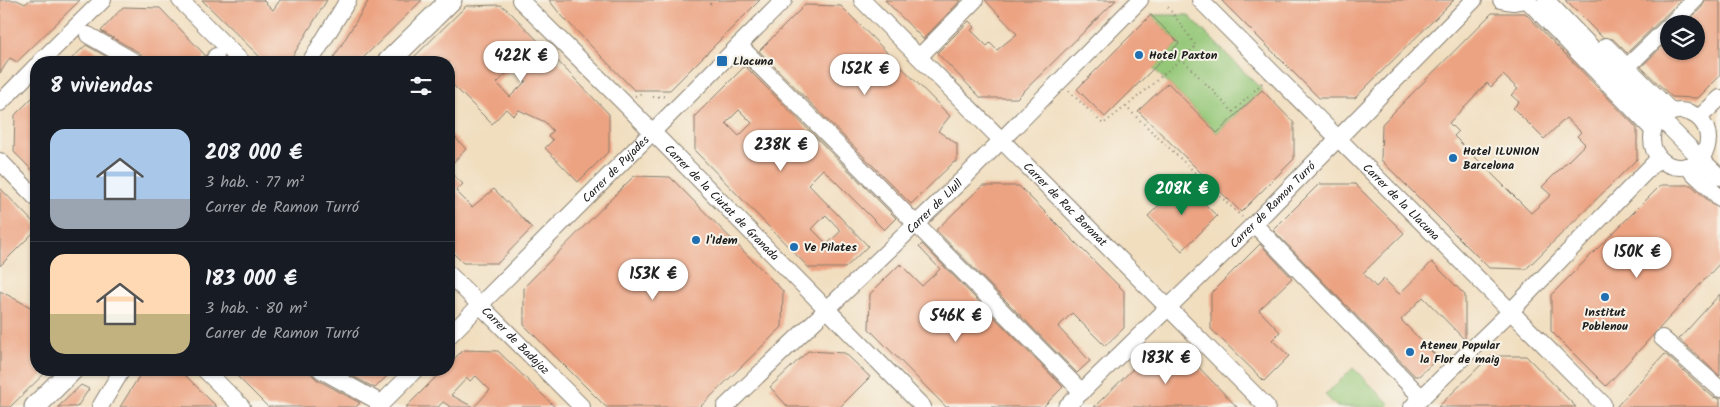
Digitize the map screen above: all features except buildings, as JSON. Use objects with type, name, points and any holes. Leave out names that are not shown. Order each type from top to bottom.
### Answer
[{"type":"main road","points":[[394,56],[451,0]]},
{"type":"main road","points":[[35,407],[66,376]]},
{"type":"street","points":[[46,56],[103,0]]},
{"type":"street","points":[[180,0],[236,56]]},
{"type":"street","points":[[314,56],[348,0]]},
{"type":"street","name":"Carrer de la Ciutat de Granada","points":[[520,0],[654,133],[923,407]]},
{"type":"street","name":"Carrer de Pujades","points":[[455,330],[654,133],[784,0]]},
{"type":"street","name":"Carrer de Roc Boronat","points":[[862,0],[1168,308],[1261,405]]},
{"type":"street","points":[[919,57],[975,0]]},
{"type":"street","name":"Carrer de Llull","points":[[725,407],[1001,140],[1140,0]]},
{"type":"street","name":"Carrer de la Llacuna","points":[[1200,0],[1602,406]]},
{"type":"street","name":"Carrer de Ramon Turró","points":[[1066,407],[1168,308],[1249,222],[1339,139],[1474,0]]},
{"type":"street","points":[[1501,0],[1512,2],[1526,0],[1662,120],[1720,177]]},
{"type":"street","points":[[1546,0],[1624,70],[1662,120]]},
{"type":"street","points":[[1559,0],[1662,120]]},
{"type":"street","points":[[1680,15],[1695,0]]},
{"type":"street","points":[[88,35],[125,56]]},
{"type":"street","points":[[1624,70],[1660,35]]},
{"type":"street","points":[[739,45],[1082,392]]},
{"type":"street","points":[[0,104],[30,72]]},
{"type":"street","points":[[1704,113],[1720,98]]},
{"type":"street","points":[[1702,158],[1672,166],[1659,158],[1652,142],[1662,120],[1688,112],[1701,120],[1708,135],[1702,158],[1720,198]]},
{"type":"street","points":[[1249,222],[1417,402],[1509,313],[1659,158]]},
{"type":"street","points":[[0,161],[30,192]]},
{"type":"street","name":"Carrer de Badajoz","points":[[455,280],[582,407]]},
{"type":"street","points":[[1662,338],[1720,389]]},
{"type":"street","points":[[100,407],[118,376]]},
{"type":"street","points":[[211,376],[242,407]]},
{"type":"street","points":[[331,376],[380,405],[409,376]]},
{"type":"path","points":[[710,4],[714,0]]},
{"type":"path","points":[[1068,90],[1103,124],[1126,107],[1196,46],[1168,7]]},
{"type":"path","points":[[1181,58],[1233,112],[1262,82]]},
{"type":"path","points":[[636,96],[642,93]]},
{"type":"path","points":[[653,97],[667,97]]},
{"type":"path","points":[[1126,107],[1249,222]]},
{"type":"green space","points":[[1151,15],[1188,15],[1262,90],[1217,133],[1153,68],[1179,43]]},
{"type":"green space","points":[[1353,368],[1390,404],[1387,407],[1337,407],[1325,395]]},
{"type":"place","name":"Hotel Paxton","points":[[1139,55]]},
{"type":"place","name":"Llacuna","points":[[722,61]]},
{"type":"place","name":"Hotel ILUNION Barcelona","points":[[1453,158]]},
{"type":"place","name":"l'Idem","points":[[696,240]]},
{"type":"place","name":"Ve Pilates","points":[[794,247]]},
{"type":"place","name":"Institut Poblenou","points":[[1605,297]]},
{"type":"place","name":"Ateneu Popular la Flor de maig","points":[[1410,352]]}]
